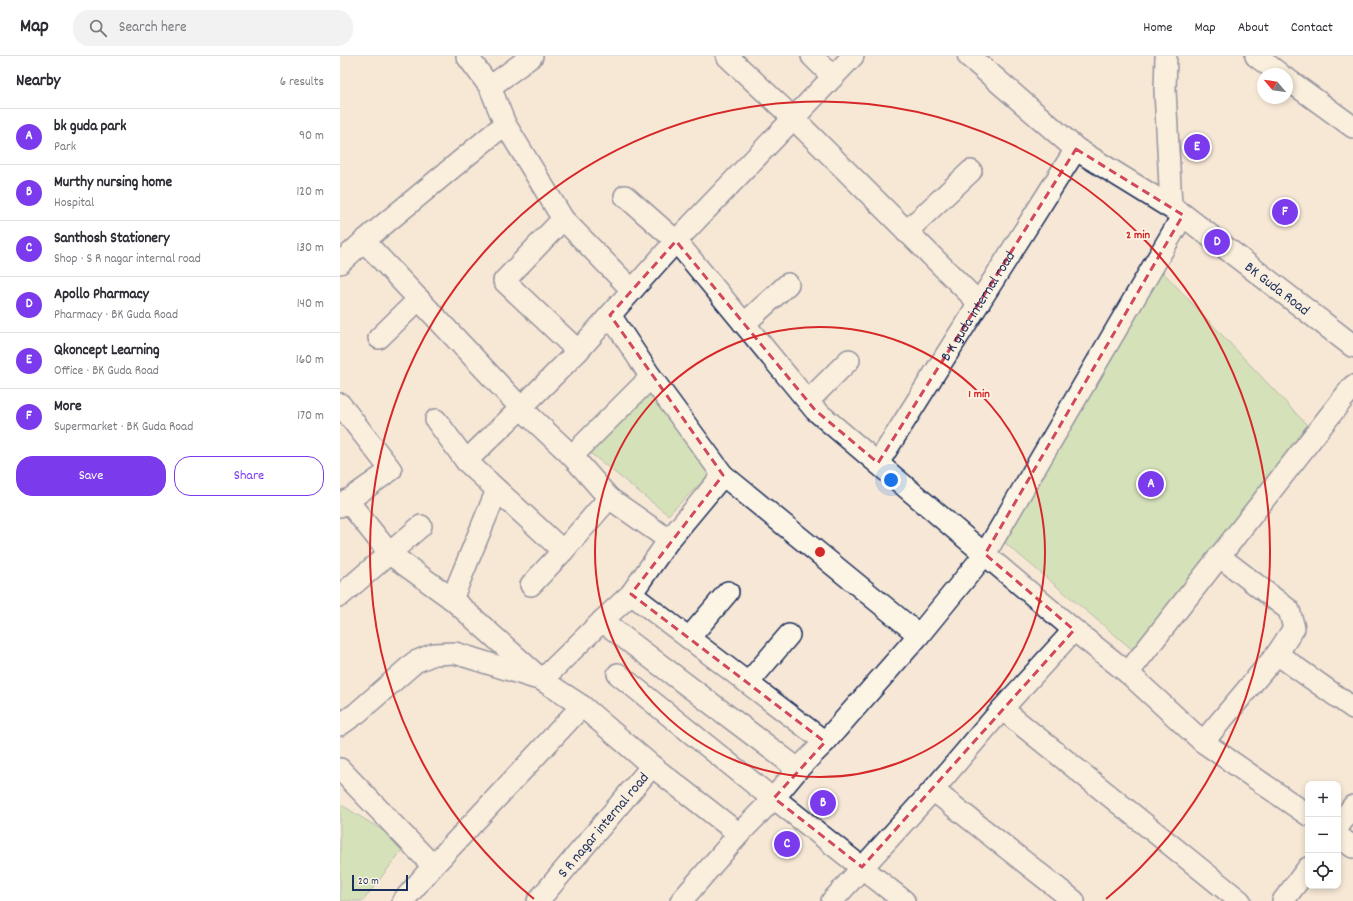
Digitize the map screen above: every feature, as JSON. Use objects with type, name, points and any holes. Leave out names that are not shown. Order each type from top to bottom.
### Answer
[{"type":"street","points":[[467,56],[490,87],[505,124],[563,219],[632,290]]},
{"type":"street","points":[[490,87],[532,56]]},
{"type":"street","points":[[727,56],[793,118],[979,303]]},
{"type":"street","points":[[812,56],[834,77]]},
{"type":"street","points":[[466,461],[578,351],[676,241],[853,56]]},
{"type":"street","name":"BK Guda Road","points":[[969,56],[1076,149],[1177,210],[1353,346]]},
{"type":"street","points":[[681,901],[739,834],[774,799],[798,769],[920,635],[985,554],[1177,210],[1165,90],[1166,56]]},
{"type":"street","points":[[1256,56],[1272,68]]},
{"type":"street","points":[[1293,83],[1353,127]]},
{"type":"street","points":[[340,263],[364,241],[505,124]]},
{"type":"street","name":"B K guda internal road","points":[[878,463],[1076,149]]},
{"type":"street","points":[[906,232],[971,172]]},
{"type":"street","points":[[625,196],[676,241],[815,410],[1074,630],[1128,673],[1202,742],[1305,813]]},
{"type":"street","points":[[563,219],[504,281],[578,351]]},
{"type":"street","points":[[364,241],[521,408],[572,456],[609,498],[670,540]]},
{"type":"street","points":[[744,324],[788,284]]},
{"type":"street","points":[[378,338],[419,299]]},
{"type":"street","points":[[610,315],[651,377],[723,475],[920,635]]},
{"type":"street","points":[[808,401],[849,360]]},
{"type":"street","points":[[572,456],[651,377]]},
{"type":"street","points":[[1128,673],[1353,386]]},
{"type":"street","points":[[340,404],[391,470],[343,503],[390,554],[452,599],[542,680],[582,706],[652,766],[739,834]]},
{"type":"street","points":[[436,420],[466,461],[563,551]]},
{"type":"street","points":[[542,680],[631,594],[670,540],[723,475]]},
{"type":"street","points":[[452,599],[497,490]]},
{"type":"street","points":[[531,585],[609,498]]},
{"type":"street","points":[[340,596],[421,526]]},
{"type":"street","points":[[1202,742],[1277,654],[1294,628],[1289,610],[1219,556]]},
{"type":"street","points":[[689,638],[728,592]]},
{"type":"street","points":[[631,594],[824,742]]},
{"type":"street","points":[[602,621],[798,769]]},
{"type":"street","points":[[832,901],[933,790],[1002,709],[1074,630]]},
{"type":"street","points":[[748,683],[789,635]]},
{"type":"street","points":[[340,725],[357,713],[415,662],[434,654],[455,653],[542,680]]},
{"type":"street","points":[[1277,654],[1353,708]]},
{"type":"street","points":[[618,674],[904,901]]},
{"type":"street","points":[[403,901],[433,866],[582,706]]},
{"type":"street","points":[[1002,709],[1240,901]]},
{"type":"street","name":"S R nagar internal road","points":[[538,901],[652,766]]},
{"type":"street","points":[[340,769],[433,866]]},
{"type":"street","points":[[933,790],[1074,901]]},
{"type":"street","points":[[1341,823],[1353,806]]},
{"type":"street","points":[[1341,838],[1353,847]]},
{"type":"street","points":[[1283,901],[1305,872]]},
{"type":"highlighted area","points":[[1076,149],[1183,215],[985,554],[1074,630],[862,867],[774,798],[825,742],[631,594],[723,475],[610,315],[676,241],[815,410],[878,463]]},
{"type":"green space","points":[[1158,267],[1307,425],[1140,656],[1005,543]]},
{"type":"green space","points":[[649,385],[710,474],[668,515],[589,452]]},
{"type":"green space","points":[[340,804],[406,845],[363,901],[340,901]]},
{"type":"place","name":"Qkoncept Learning","points":[[1197,147]]},
{"type":"place","name":"More","points":[[1285,212]]},
{"type":"place","name":"Apollo Pharmacy","points":[[1217,242]]},
{"type":"place","name":"bk guda park","points":[[1151,484]]},
{"type":"place","name":"Murthy nursing home","points":[[823,803]]},
{"type":"place","name":"Santhosh Stationery","points":[[787,844]]}]
